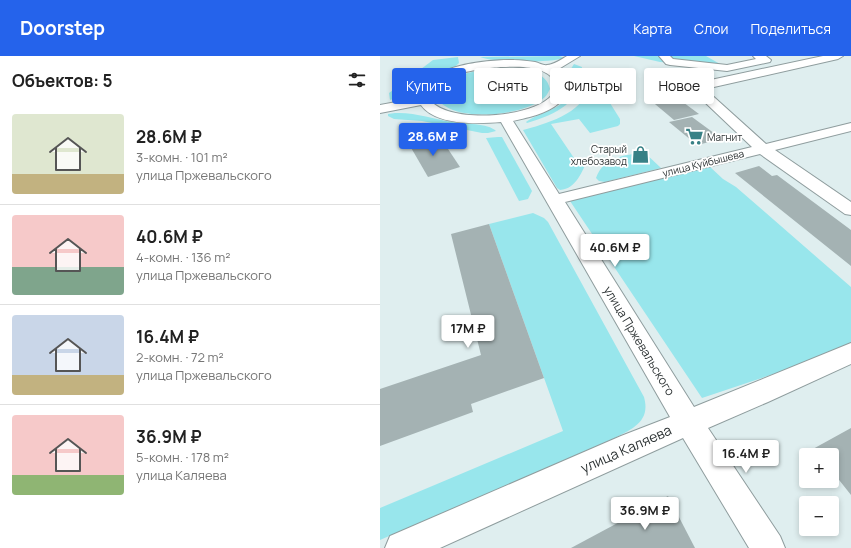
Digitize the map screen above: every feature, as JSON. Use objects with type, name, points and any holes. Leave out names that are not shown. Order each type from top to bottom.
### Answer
[{"type":"street","points":[[547,70],[575,56]]},
{"type":"street","points":[[667,59],[727,68],[766,60],[758,56]]},
{"type":"street","points":[[714,83],[838,56]]},
{"type":"street","points":[[667,59],[676,68]]},
{"type":"street","points":[[426,104],[434,111],[451,117],[509,124],[556,98],[560,94],[563,84],[558,76],[547,70],[532,65],[512,63],[492,64],[470,61],[459,68]]},
{"type":"street","points":[[380,109],[408,104]]},
{"type":"street","points":[[714,104],[763,149],[851,210]]},
{"type":"street","name":"улица Пржевальского","points":[[509,124],[688,422],[768,548]]},
{"type":"street","name":"улица Куйбышева","points":[[554,200],[851,127]]},
{"type":"street","name":"улица Каляева","points":[[402,548],[688,422],[759,394],[851,353]]},
{"type":"shaded area","points":[[559,56],[565,58],[547,61],[522,62],[480,57]]},
{"type":"shaded area","points":[[634,56],[706,56],[727,68],[660,62]]},
{"type":"shaded area","points":[[458,57],[459,63],[453,68],[422,68],[433,60]]},
{"type":"shaded area","points":[[574,64],[582,67],[582,68],[571,68]]},
{"type":"shaded area","points":[[474,72],[474,104],[534,104],[511,112],[496,114],[467,113],[455,111],[444,106],[442,104],[466,104],[466,74]]},
{"type":"shaded area","points":[[542,76],[547,82],[550,89],[542,99]]},
{"type":"shaded area","points":[[392,91],[392,99],[390,100],[389,93]]},
{"type":"shaded area","points":[[567,104],[548,116],[527,123],[526,122],[532,118],[560,105]]},
{"type":"shaded area","points":[[579,104],[611,104],[620,119],[620,124],[618,126],[590,133],[579,119],[551,124],[576,161],[589,158],[575,183],[566,189],[560,190],[557,188],[523,130],[541,125],[571,111]]},
{"type":"shaded area","points":[[395,113],[482,125],[496,131],[482,133],[422,121],[394,119],[388,116],[388,114]]},
{"type":"shaded area","points":[[502,137],[532,191],[528,199],[519,201],[486,138]]},
{"type":"shaded area","points":[[644,152],[661,168],[605,182],[599,181],[596,178],[604,165],[609,161],[622,156]]},
{"type":"shaded area","points":[[708,165],[723,179],[736,187],[851,287],[851,348],[702,398],[570,201]]},
{"type":"shaded area","points":[[533,213],[544,218],[548,222],[644,397],[645,413],[638,424],[627,432],[613,439],[380,540],[380,508],[563,431],[489,224]]},
{"type":"building","points":[[655,104],[686,104],[699,114],[674,120]]},
{"type":"building","points":[[692,117],[722,139],[697,145],[669,122]]},
{"type":"building","points":[[406,139],[446,146],[460,167],[428,177]]},
{"type":"building","points":[[759,166],[772,176],[777,175],[851,230],[851,266],[735,173]]},
{"type":"building","points":[[489,224],[544,378],[471,404],[473,412],[380,446],[380,389],[481,355],[451,234]]},
{"type":"building","points":[[851,428],[851,495],[839,480],[839,448],[815,448]]},
{"type":"building","points":[[668,496],[695,548],[571,548]]},
{"type":"place","name":"Магнит","points":[[694,137]]},
{"type":"place","name":"Старый хлебозавод","points":[[640,155]]}]
